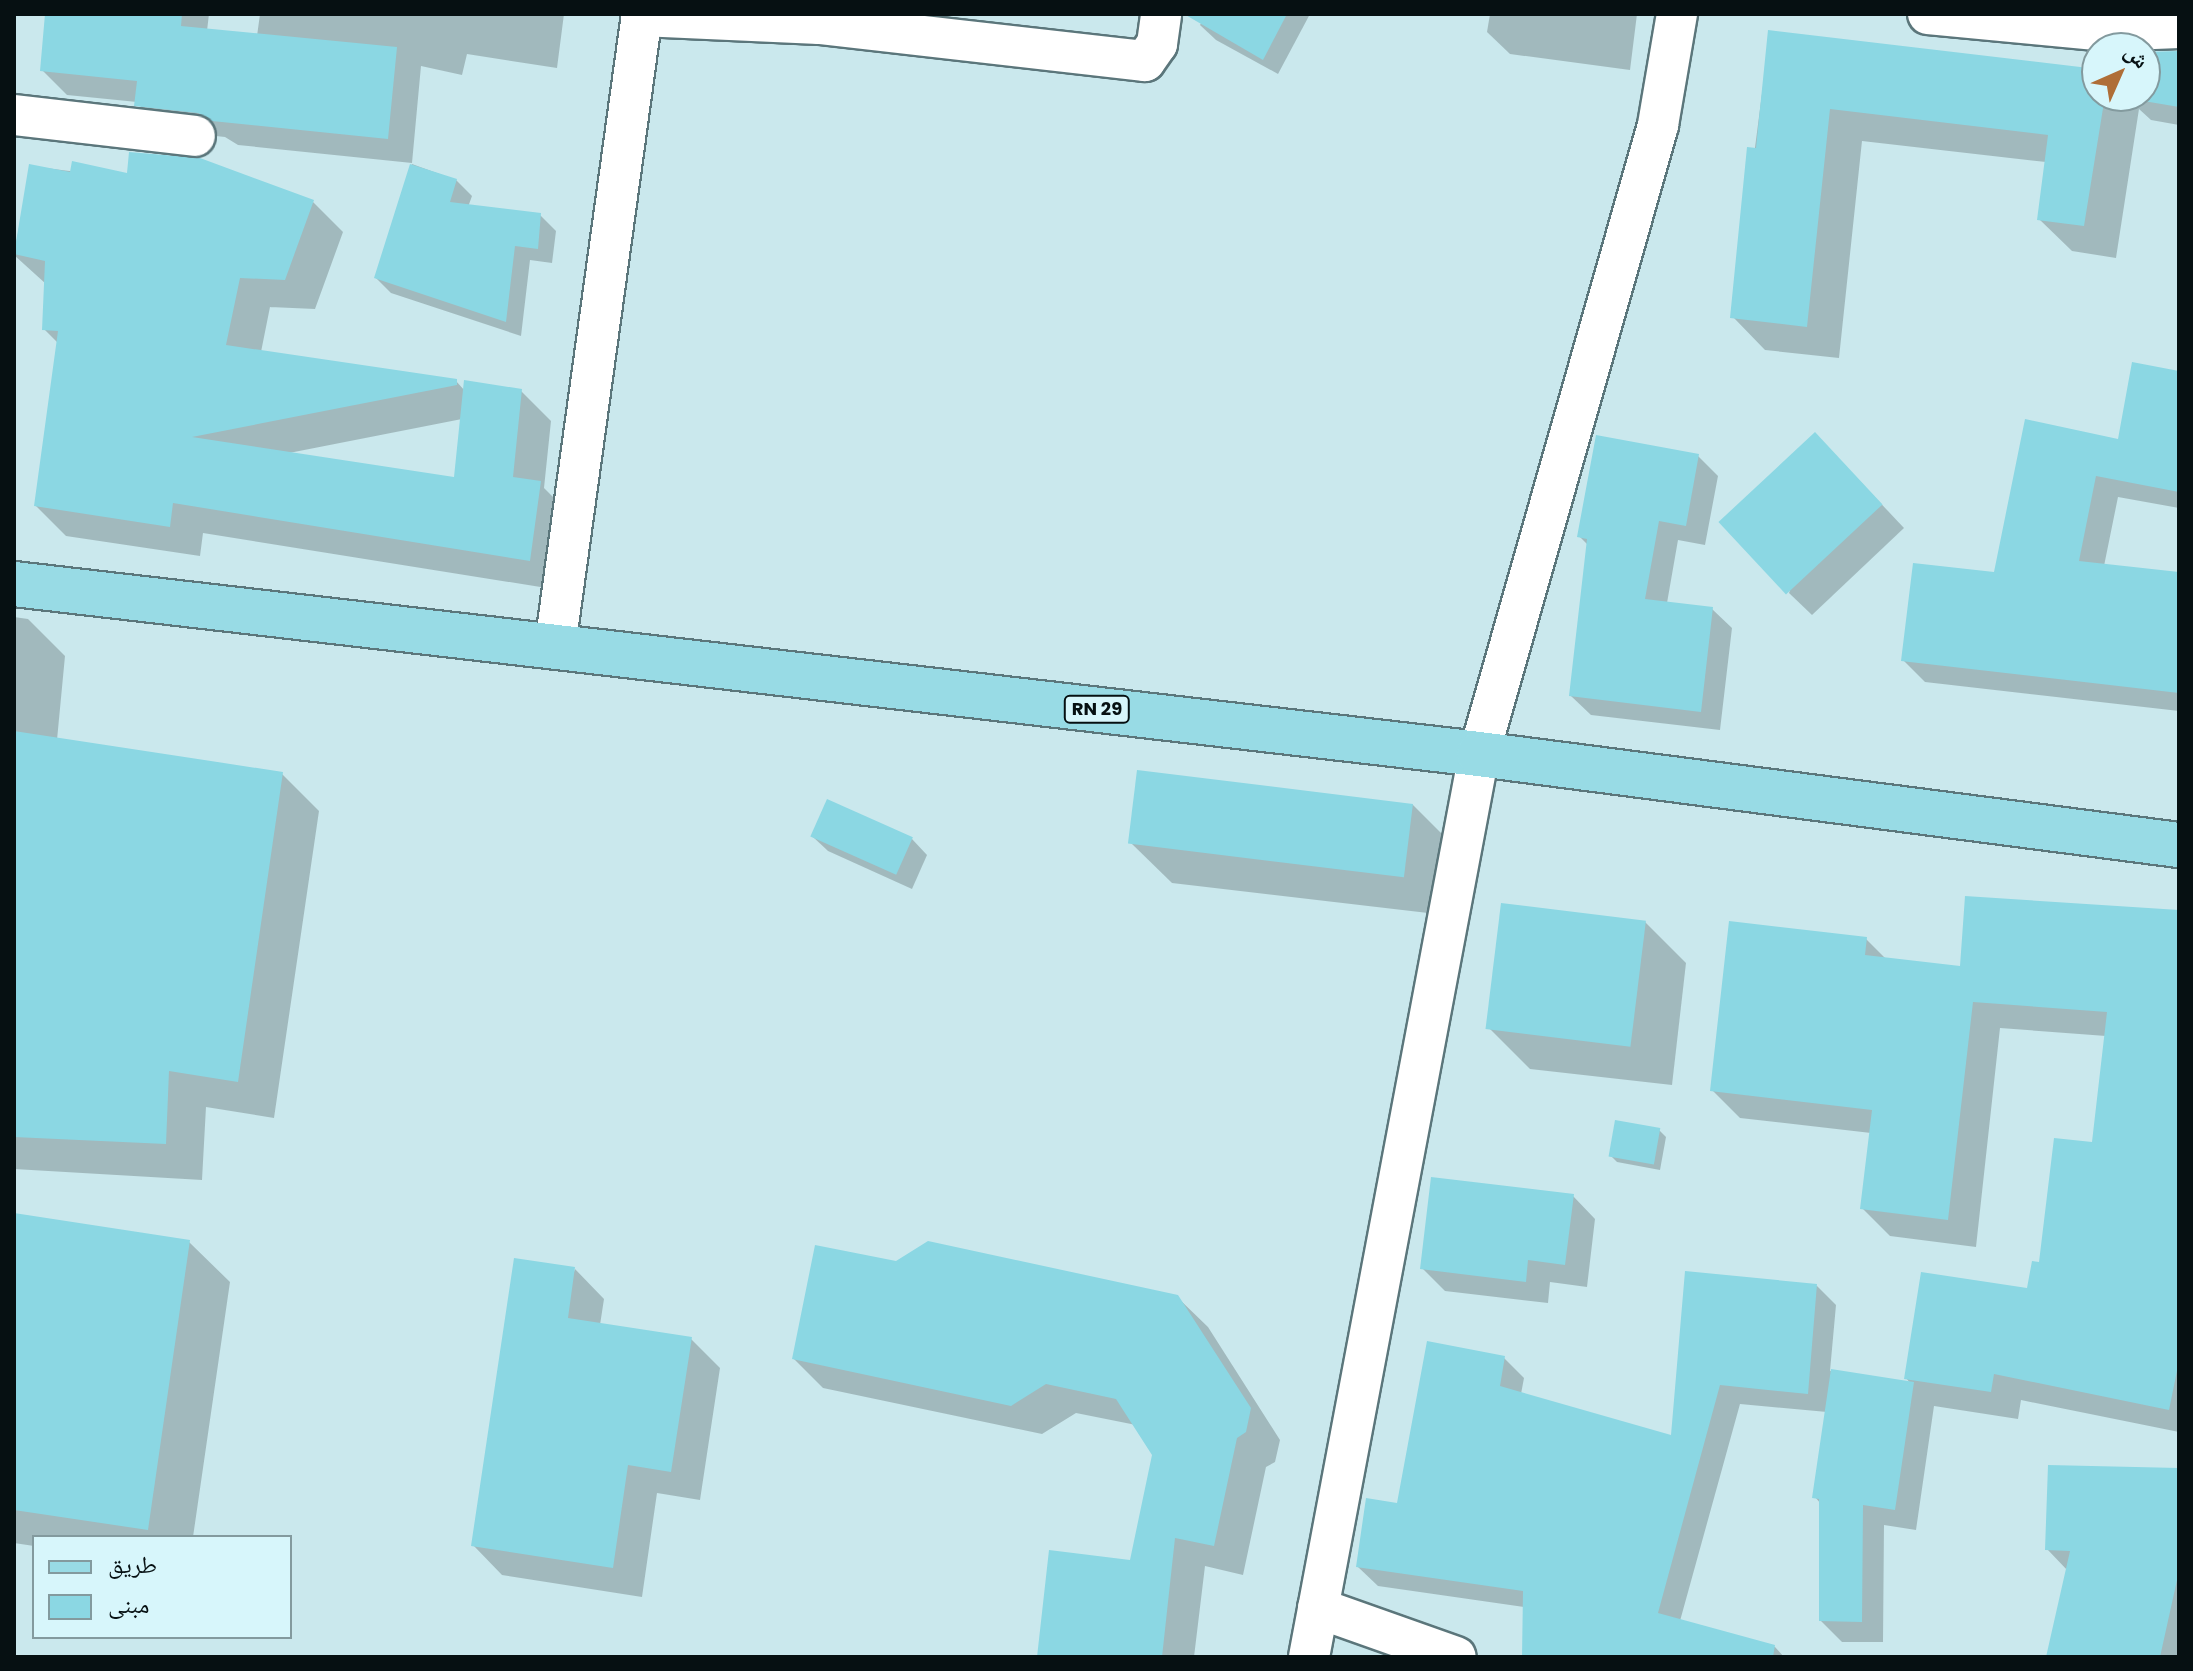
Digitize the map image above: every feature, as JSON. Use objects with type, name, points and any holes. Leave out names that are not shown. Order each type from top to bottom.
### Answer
[{"type":"main road","name":"RN 29","points":[[14,584],[1479,754],[2179,845]]},
{"type":"street","points":[[555,646],[642,15],[820,19],[1145,61],[1157,44],[1161,14]]},
{"type":"street","points":[[1309,1657],[1479,754],[1658,125],[1677,14]]},
{"type":"street","points":[[1928,14],[2104,31],[2179,28]]},
{"type":"street","points":[[14,115],[195,136]]},
{"type":"street","points":[[1318,1608],[1456,1657]]},
{"type":"building","points":[[45,14],[182,14],[181,26],[397,47],[388,139],[212,121],[198,113],[134,106],[137,81],[40,71]]},
{"type":"building","points":[[1184,14],[1287,14],[1263,60]]},
{"type":"building","points":[[1768,30],[2081,67],[2081,112],[2102,112],[2084,226],[2037,220],[2048,135],[1830,109],[1807,327],[1730,318],[1747,147],[1756,148]]},
{"type":"building","points":[[2179,51],[2179,107],[2161,104],[2161,52]]},
{"type":"building","points":[[129,152],[200,158],[314,200],[285,280],[240,278],[226,345],[457,379],[457,385],[192,437],[454,477],[464,380],[522,389],[513,477],[541,481],[530,561],[173,503],[170,527],[34,506],[58,331],[42,330],[45,261],[14,254],[29,164],[70,172],[72,161],[127,173]]},
{"type":"building","points":[[410,164],[457,179],[450,202],[541,213],[538,249],[515,246],[506,322],[374,278]]},
{"type":"building","points":[[2132,362],[2179,371],[2179,492],[2096,476],[2079,561],[2179,572],[2179,693],[1901,661],[1913,563],[1994,572],[2025,419],[2118,439]]},
{"type":"building","points":[[1815,432],[1883,504],[1786,594],[1718,522]]},
{"type":"building","points":[[1596,435],[1699,454],[1686,526],[1659,521],[1645,599],[1713,607],[1701,712],[1569,696],[1587,539],[1577,537]]},
{"type":"building","points":[[14,731],[283,772],[238,1082],[169,1071],[166,1144],[14,1137]]},
{"type":"building","points":[[1137,770],[1413,804],[1404,877],[1128,843]]},
{"type":"building","points":[[827,799],[913,837],[896,875],[810,836]]},
{"type":"building","points":[[1965,896],[2179,910],[2179,1361],[2169,1410],[1994,1374],[1991,1392],[1904,1379],[1921,1272],[2027,1288],[2032,1261],[2039,1262],[2054,1138],[2092,1142],[2107,1012],[1973,1002],[1948,1220],[1860,1209],[1872,1110],[1710,1091],[1729,921],[1867,937],[1865,955],[1960,966]]},
{"type":"building","points":[[1501,903],[1646,921],[1630,1047],[1486,1029]]},
{"type":"building","points":[[1615,1120],[1660,1128],[1654,1164],[1609,1156]]},
{"type":"building","points":[[1431,1177],[1574,1194],[1565,1265],[1528,1260],[1526,1282],[1420,1269]]},
{"type":"building","points":[[14,1213],[190,1240],[148,1530],[14,1510]]},
{"type":"building","points":[[928,1241],[1178,1295],[1251,1408],[1246,1432],[1237,1438],[1214,1546],[1175,1538],[1162,1657],[1037,1657],[1049,1550],[1130,1560],[1152,1455],[1116,1399],[1046,1384],[1011,1406],[792,1359],[815,1245],[896,1261]]},
{"type":"building","points":[[514,1258],[575,1267],[568,1318],[692,1337],[671,1472],[628,1465],[613,1568],[471,1546]]},
{"type":"building","points":[[1685,1271],[1817,1284],[1808,1394],[1720,1385],[1658,1613],[1775,1645],[1773,1657],[1522,1657],[1523,1591],[1356,1567],[1366,1498],[1397,1503],[1427,1341],[1505,1356],[1500,1386],[1671,1435]]},
{"type":"building","points":[[1831,1369],[1914,1382],[1895,1510],[1863,1505],[1862,1622],[1819,1621],[1819,1499],[1812,1498]]},
{"type":"building","points":[[2048,1465],[2179,1468],[2179,1571],[2160,1657],[2046,1657],[2070,1551],[2045,1550]]}]
